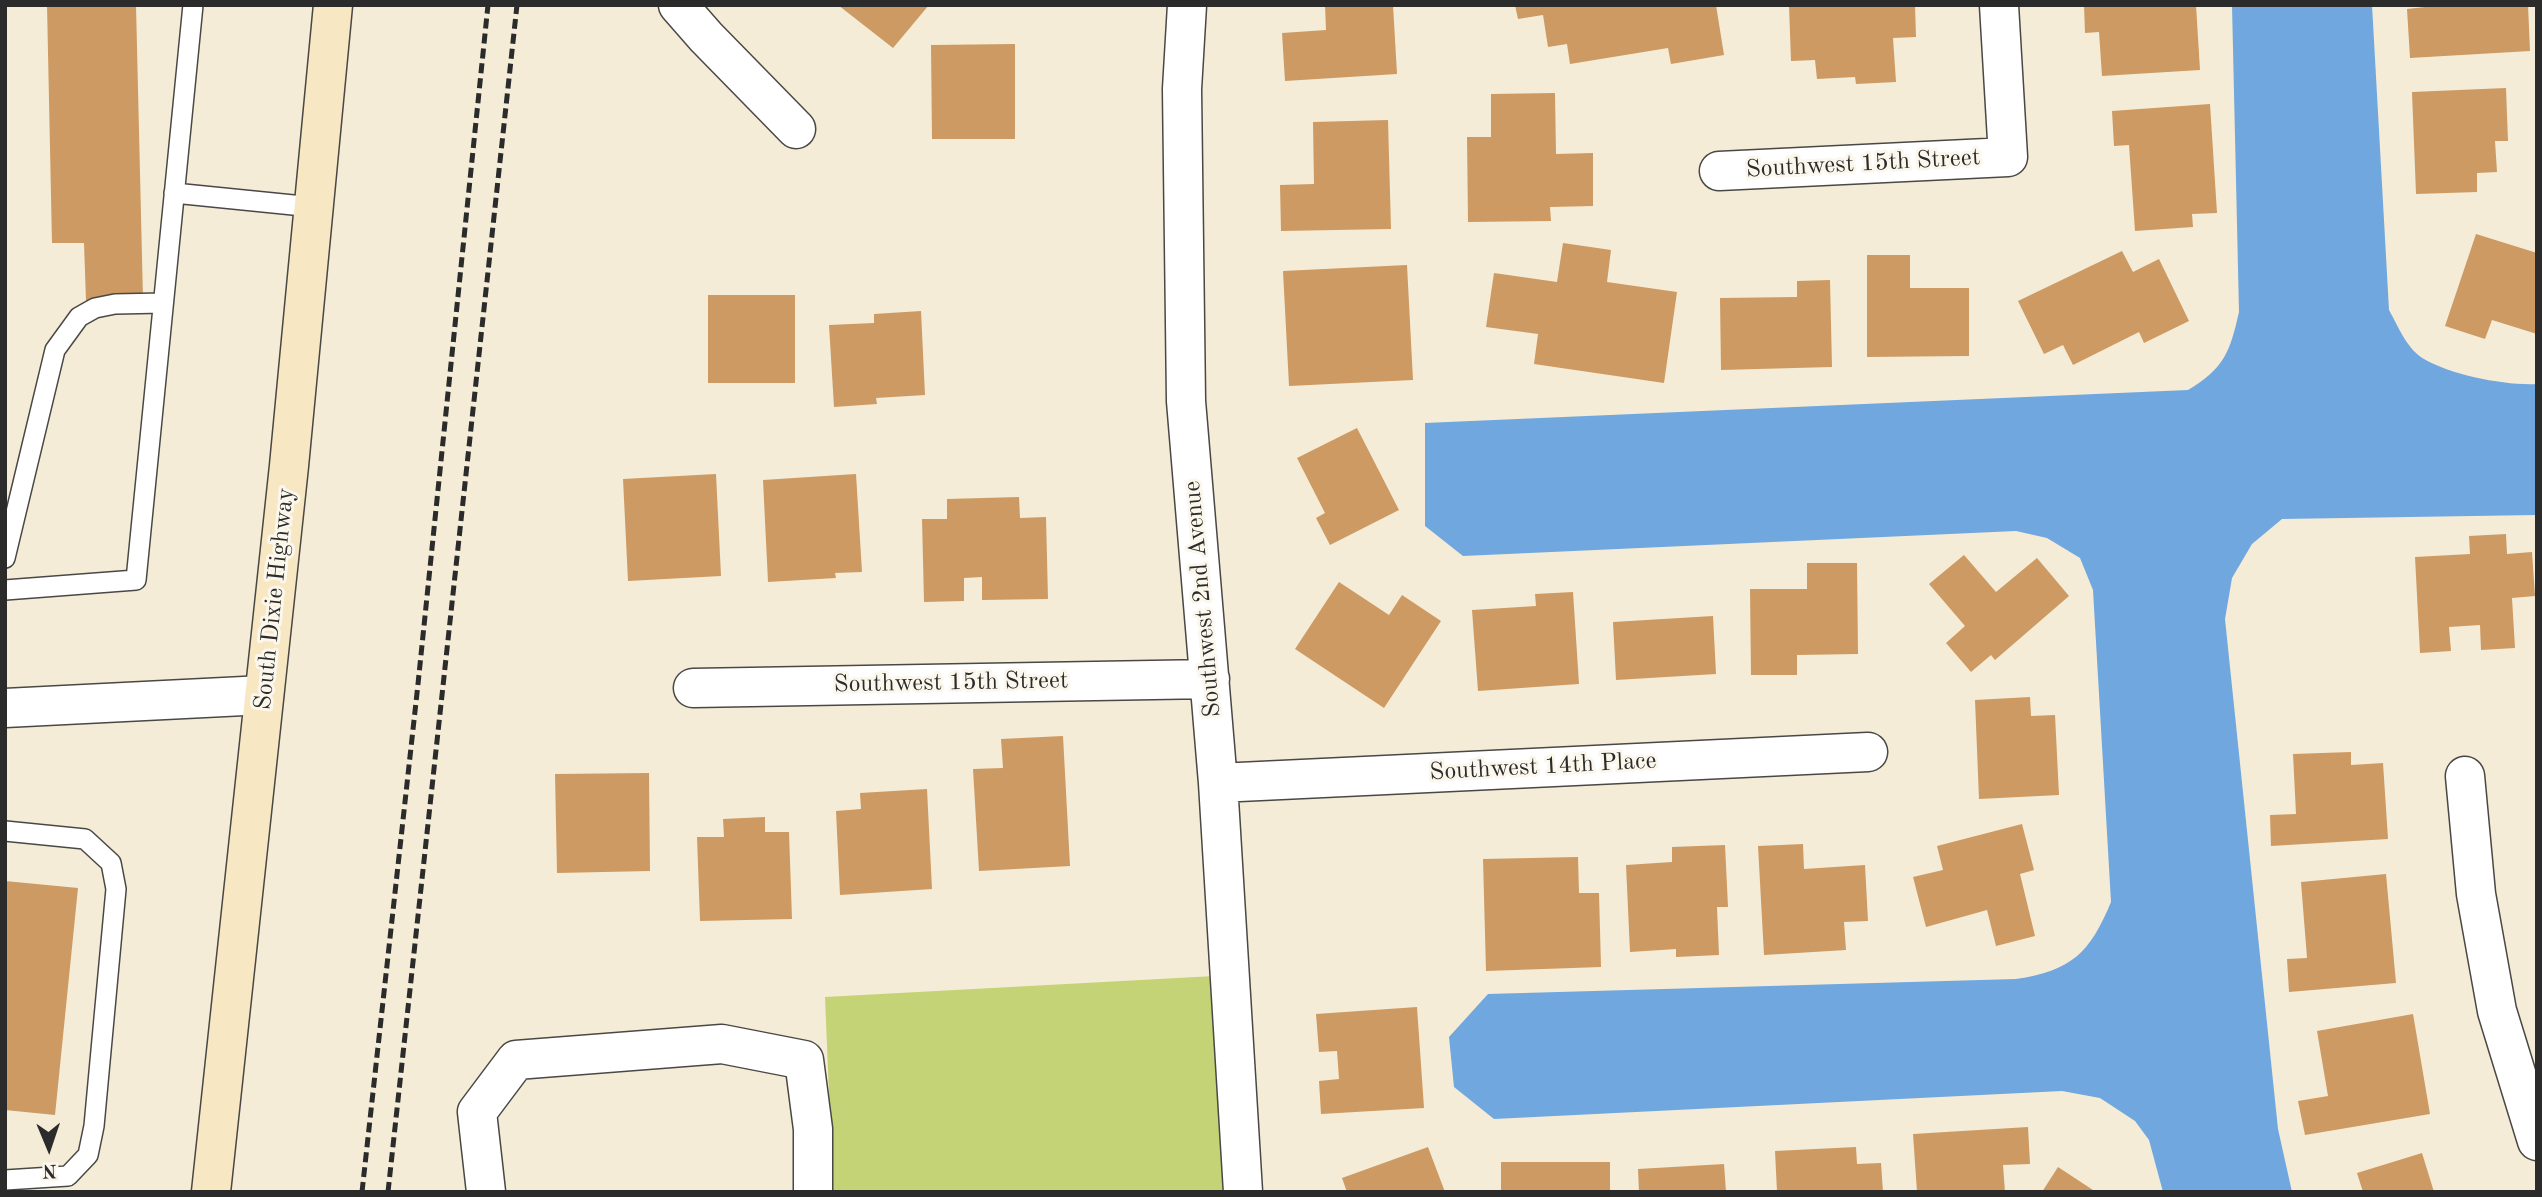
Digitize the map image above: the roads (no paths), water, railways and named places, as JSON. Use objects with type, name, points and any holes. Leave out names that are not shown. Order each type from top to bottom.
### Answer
[{"type":"main road","name":"South Dixie Highway","points":[[211,1192],[289,466],[333,5]]},
{"type":"street","points":[[678,5],[796,129]]},
{"type":"street","name":"Southwest 2nd Avenue","points":[[1187,5],[1182,89],[1186,401],[1218,783],[1243,1192]]},
{"type":"street","name":"Southwest 15th Street","points":[[1719,171],[2008,157],[1999,5]]},
{"type":"street","name":"Southwest 15th Street","points":[[693,688],[1210,679]]},
{"type":"street","points":[[5,708],[264,695]]},
{"type":"street","name":"Southwest 14th Place","points":[[1218,783],[1868,752]]},
{"type":"street","points":[[2465,776],[2476,894],[2497,1011],[2537,1141]]},
{"type":"street","points":[[486,1192],[477,1112],[516,1060],[722,1044],[804,1060],[813,1129],[813,1192]]},
{"type":"lane","points":[[5,590],[136,580],[194,5]]},
{"type":"lane","points":[[174,193],[313,207]]},
{"type":"lane","points":[[5,558],[14,488],[55,350],[79,317],[95,308],[115,304],[163,303]]},
{"type":"lane","points":[[5,831],[85,839],[111,863],[116,889],[94,1126],[88,1155],[68,1177],[5,1180]]},
{"type":"water","points":[[2232,5],[2372,5],[2389,310],[2413,350],[2435,365],[2479,378],[2537,384],[2537,515],[2282,519],[2252,544],[2232,578],[2225,619],[2278,1129],[2292,1192],[2163,1192],[2149,1140],[2135,1121],[2100,1098],[2062,1091],[1494,1119],[1454,1087],[1449,1037],[1488,994],[2016,979],[2051,971],[2076,957],[2095,934],[2111,902],[2093,590],[2080,558],[2047,538],[2016,531],[1463,556],[1425,526],[1425,423],[2188,390],[2210,374],[2224,357],[2239,312]]},
{"type":"railway","points":[[362,1192],[488,5]]},
{"type":"railway","points":[[388,1192],[517,5]]}]
